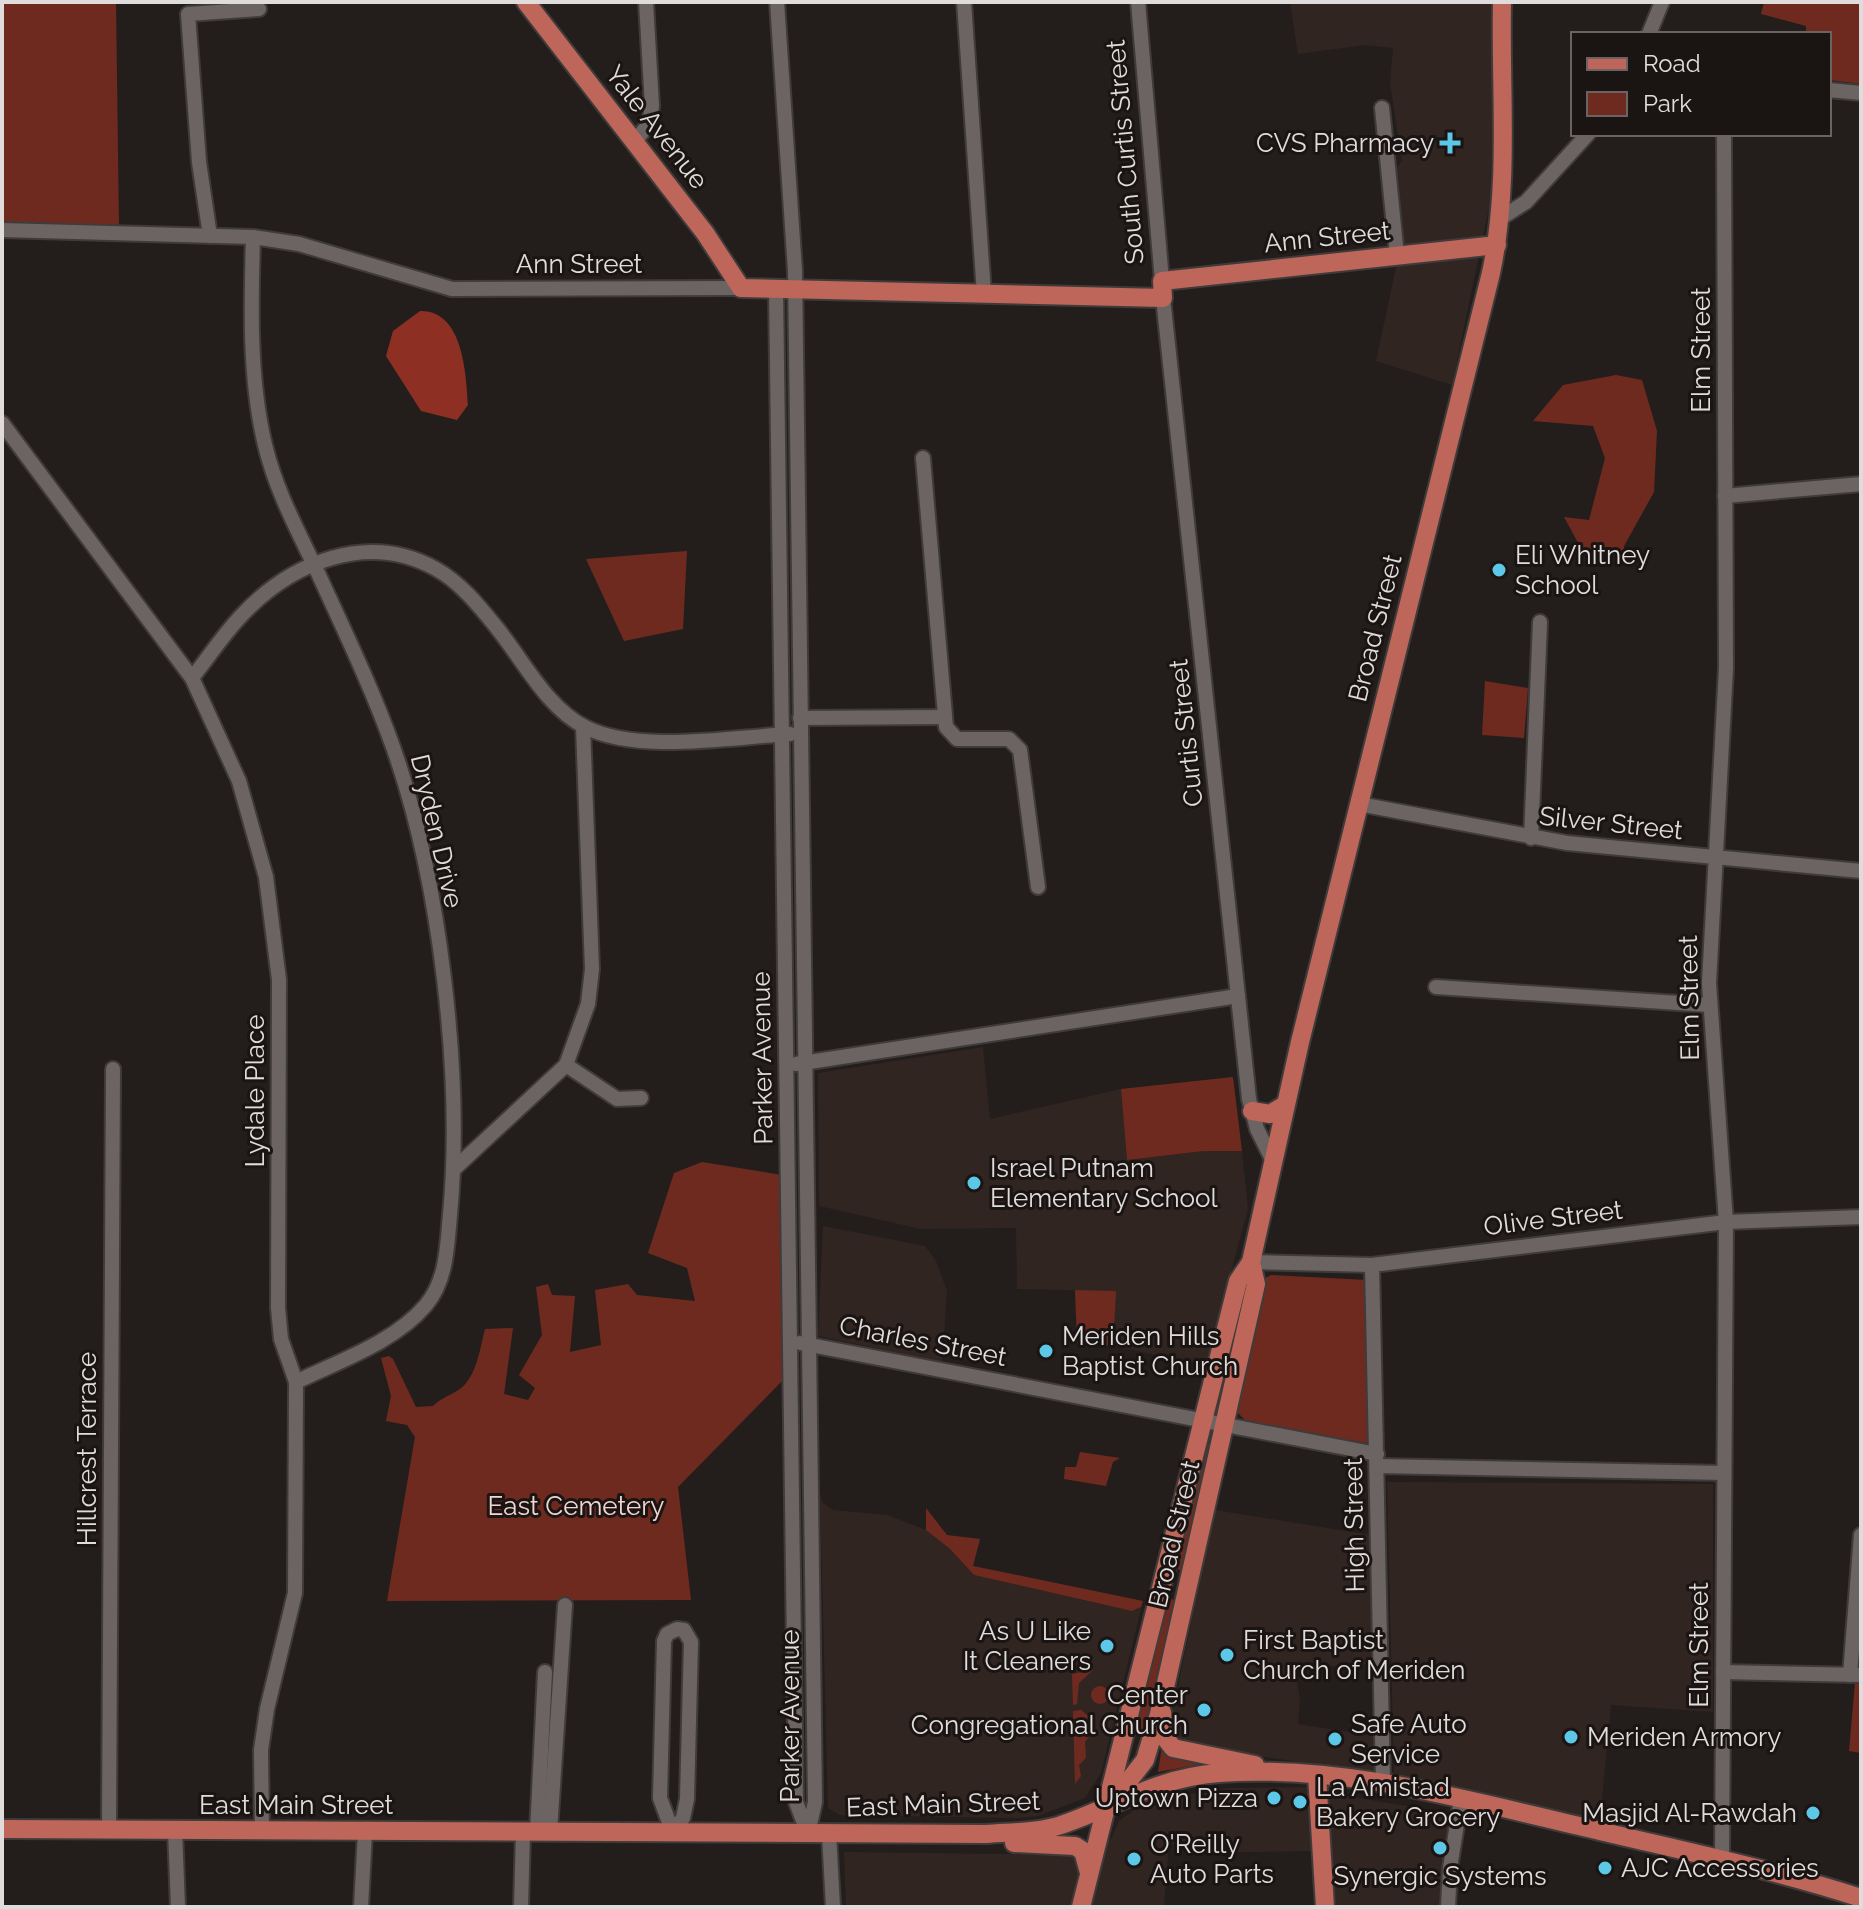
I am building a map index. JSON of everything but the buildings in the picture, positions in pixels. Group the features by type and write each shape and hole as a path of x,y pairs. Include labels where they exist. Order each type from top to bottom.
{"main road":[{"name":"Yale Avenue","path":"526,2 705,233 741,288"},
{"name":"Broad Street","path":"1081,1907 1238,1281 1251,1262 1285,1105 1497,245 1504,166 1502,2"},
{"name":"Ann Street","path":"741,288 984,294 1163,290 1397,256 1497,245"},
{"path":"1252,1111 1270,1114 1285,1105"},
{"name":"Broad Street","path":"1108,1804 1139,1771 1161,1706 1256,1284 1251,1262"},
{"path":"1162,1582 1188,1588"},
{"path":"1161,1706 1166,1739 1173,1748 1289,1772"},
{"name":"East Main Street","path":"2,1829 986,1834 1048,1829 1158,1784 1186,1778 1227,1773 1289,1772 1383,1783 1461,1799 1722,1861 1839,1899 1861,1898"},
{"path":"1317,1775 1325,1907"},
{"path":"986,1834 997,1843 1075,1846 1083,1851 1089,1876"}],"street":[{"path":"635,141 649,124 652,106 646,2"},
{"path":"777,2 785,289"},
{"path":"964,2 984,294"},
{"name":"South Curtis Street","path":"1138,2 1163,290"},
{"path":"1650,32 1662,2"},
{"path":"210,236 199,162 188,14 259,9"},
{"path":"1831,90 1861,93"},
{"path":"1382,108 1397,256"},
{"path":"1501,218 1526,202 1586,136"},
{"name":"Elm Street","path":"1722,1861 1726,1222 1709,1005 1726,668 1724,136"},
{"name":"Ann Street","path":"2,230 253,237 299,244 452,289 741,288"},
{"name":"Dryden Drive","path":"253,237 259,416 280,492 394,749 428,881 446,999 454,1169 442,1278 426,1305 364,1349 296,1382"},
{"name":"Parker Avenue","path":"785,289 777,446 796,1802 808,1834"},
{"name":"Parker Avenue","path":"785,289 796,446 815,1802 808,1834"},
{"name":"Curtis Street","path":"1163,290 1252,1111 1272,1159"},
{"name":"Lydale Place","path":"2,423 192,678 239,781 266,877 274,924 280,1041 278,1308 281,1339 296,1382 295,1593 263,1736 262,1831"},
{"path":"777,446 796,446"},
{"path":"923,458 946,727 957,739 1009,739 1020,750 1038,887"},
{"path":"1725,496 1861,484"},
{"path":"192,678 241,616 277,583 313,563 374,549 407,555 439,570 487,616 557,705 583,726 609,736 639,740 781,735 800,726 944,717"},
{"path":"779,589 798,588"},
{"path":"1531,838 1540,622"},
{"path":"454,1169 566,1065 588,1004 592,969 583,726"},
{"name":"Silver Street","path":"1359,804 1531,838 1861,871"},
{"path":"783,900 802,900"},
{"path":"1436,987 1709,1005"},
{"path":"786,1065 1238,996"},
{"path":"566,1065 617,1099 641,1098"},
{"name":"Hillcrest Terrace","path":"109,1830 113,1069"},
{"path":"788,1216 807,1216"},
{"name":"Olive Street","path":"1251,1262 1372,1265 1726,1222 1861,1217"},
{"name":"High Street","path":"1372,1265 1383,1783"},
{"name":"Charles Street","path":"790,1343 808,1343 1225,1424 1377,1460 1724,1473"},
{"path":"793,1526 811,1525"},
{"path":"1723,1672 1855,1675 1861,1535"},
{"path":"521,1907 537,1832 550,1707 565,1605"},
{"path":"677,1629 684,1630 691,1642 687,1799 683,1818 673,1833 660,1798 664,1641 667,1634 677,1629"},
{"path":"545,1672 550,1707"},
{"path":"662,1714 689,1715"},
{"path":"1448,1907 1450,1868 1461,1799"},
{"path":"175,1830 178,1907"},
{"path":"361,1907 365,1832"},
{"path":"829,1834 833,1907"}],"shaded area":[{"path":"1290,2 1495,2 1490,203 1452,385 1376,361 1401,244 1395,170 1402,161 1390,83 1393,48 1365,45 1298,54"},
{"path":"420,311 434,313 445,321 454,332 459,346 468,405 457,420 421,411 386,356 393,331"},
{"name":"Israel Putnam Elementary School","path":"983,1047 990,1119 1121,1089 1127,1160 1204,1151 1242,1151 1248,1209 1206,1365 1113,1346 1115,1291 1017,1289 1016,1228 921,1229 819,1206 818,1073"},
{"path":"823,1226 925,1246 936,1261 947,1291 942,1362 818,1336"},
{"path":"1387,1482 1713,1484 1713,1712 1611,1705 1600,1820 1394,1774"},
{"path":"820,1495 823,1503 833,1510 887,1515 926,1530 950,1549 974,1575 1123,1609 1137,1610 1143,1601 1101,1773 1085,1798 1038,1816 1018,1818 840,1815 828,1808"},
{"path":"1215,1510 1371,1535 1371,1664 1295,1668 1300,1701 1298,1724 1373,1736 1376,1772 1191,1747 1176,1740 1169,1728"},
{"path":"1312,1787 1311,1851 1191,1853 1169,1842 1164,1907 846,1907 844,1852 1072,1855 1111,1839 1119,1821 1146,1801 1229,1788"},
{"path":"1329,1793 1454,1814 1445,1907 1336,1907 1325,1798"}],"green space":[{"path":"2,2 116,2 119,230 2,227"},
{"path":"1764,2 1861,2 1861,84 1831,80 1831,32 1806,32 1806,26 1761,14"},
{"path":"1616,375 1642,380 1657,431 1654,492 1624,546 1624,554 1582,550 1564,517 1589,520 1605,458 1593,426 1533,421 1563,385"},
{"path":"687,551 683,629 624,641 586,559"},
{"path":"1485,681 1528,688 1524,738 1482,735"},
{"path":"1233,1077 1242,1151 1204,1151 1127,1160 1121,1089"},
{"name":"East Cemetery","path":"702,1162 782,1175 784,1379 678,1487 691,1600 387,1601 415,1437 407,1425 386,1421 391,1396 381,1358 389,1356 393,1359 416,1407 433,1406 466,1383 477,1361 485,1329 513,1328 504,1394 528,1400 535,1388 519,1375 542,1335 536,1287 548,1284 552,1295 575,1296 570,1352 601,1345 595,1290 628,1284 637,1295 695,1301 687,1268 648,1253 674,1173"},
{"path":"1271,1275 1367,1280 1370,1439 1366,1443 1246,1421 1235,1410 1264,1279"},
{"path":"1075,1290 1116,1291 1113,1346 1077,1343"},
{"path":"1205,1445 1212,1447 1184,1569 1181,1571 1175,1567"},
{"path":"1080,1452 1120,1458 1113,1462 1106,1486 1064,1479 1065,1467 1076,1467"},
{"path":"926,1508 947,1535 980,1539 973,1566 1143,1601 1141,1607 1132,1611 974,1575 950,1549 926,1530"},
{"path":"1172,1599 1177,1603 1144,1738 1138,1735 1132,1738 1166,1602"},
{"path":"1093,1670 1079,1683 1077,1704 1073,1705 1072,1674"},
{"path":"1855,1683 1861,1684 1861,1753 1849,1751"},
{"path":"1100,1686 1109,1695 1100,1704 1091,1695"},
{"path":"1081,1710 1092,1719 1088,1725 1092,1732 1085,1742 1086,1758 1079,1765 1081,1776 1075,1784 1073,1711"},
{"path":"1162,1746 1207,1763 1158,1772"}],"place":[{"name":"CVS Pharmacy","path":"1450,143"},
{"name":"Eli Whitney School","path":"1499,570"},
{"name":"Israel Putnam Elementary School","path":"974,1183"},
{"name":"Meriden Hills Baptist Church","path":"1046,1351"},
{"name":"As U Like It Cleaners","path":"1107,1646"},
{"name":"First Baptist Church of Meriden","path":"1227,1655"},
{"name":"Center Congregational Church","path":"1204,1710"},
{"name":"Meriden Armory","path":"1571,1737"},
{"name":"Safe Auto Service","path":"1335,1739"},
{"name":"Uptown Pizza","path":"1274,1798"},
{"name":"La Amistad Bakery Grocery","path":"1300,1802"},
{"name":"Masjid Al-Rawdah","path":"1813,1813"},
{"name":"Synergic Systems","path":"1440,1848"},
{"name":"O'Reilly Auto Parts","path":"1134,1859"},
{"name":"AJC Accessories","path":"1605,1868"}]}
